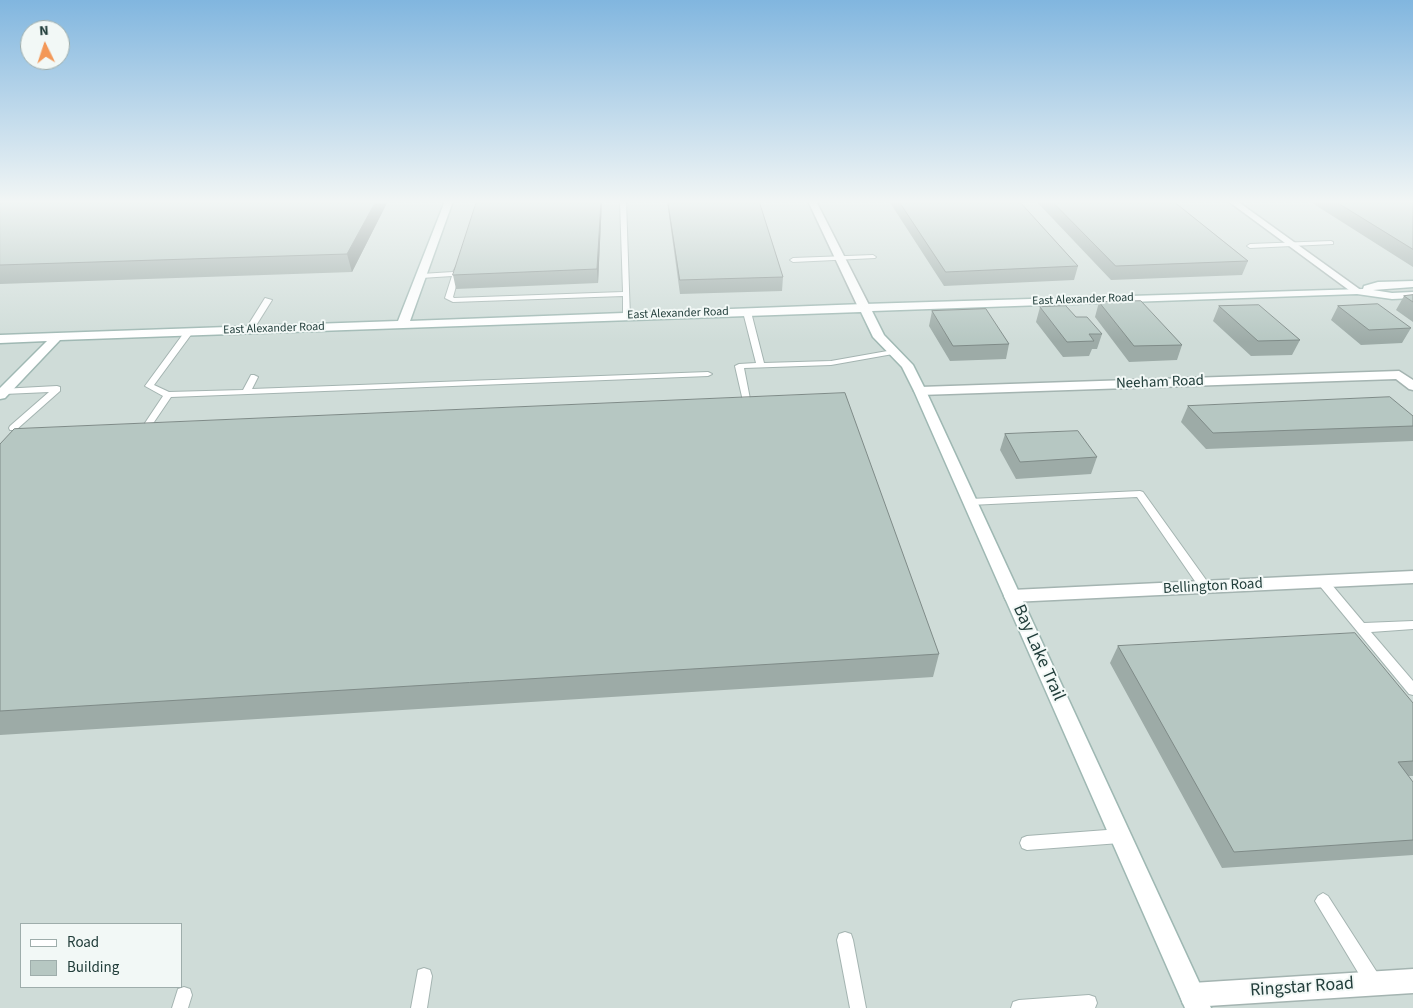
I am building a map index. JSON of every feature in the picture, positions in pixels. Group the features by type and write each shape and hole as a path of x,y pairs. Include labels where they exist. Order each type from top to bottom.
{"street":[{"path":"403,324 431,248"},
{"name":"Bay Lake Trail","path":"836,248 879,337 907,365 920,391 1195,1002"},
{"path":"1299,248 1357,291"},
{"name":"East Alexander Road","path":"1357,291 1378,285 1413,284"},
{"name":"East Alexander Road","path":"0,340 864,307 1357,291 1392,296 1413,295"},
{"path":"2,393 57,337"},
{"name":"Neeham Road","path":"920,391 1399,374 1413,386"},
{"name":"Bellington Road","path":"1012,596 1413,578"},
{"name":"Ringstar Road","path":"1195,1002 1413,980"}],"lane":[{"path":"625,248 627,316"},
{"path":"793,260 873,257"},
{"path":"460,263 450,298 453,300 626,294"},
{"path":"421,276 456,274"},
{"path":"249,330 268,300"},
{"path":"747,312 761,366"},
{"path":"189,332 149,386 168,395 708,374"},
{"path":"746,399 739,366 832,363 893,352"},
{"path":"246,392 254,377"},
{"path":"2,393 57,389 14,428"},
{"path":"149,423 168,395"},
{"path":"970,502 1140,494 1205,587"},
{"path":"1323,582 1413,690"},
{"path":"1362,628 1413,625"},
{"path":"1027,842 1120,836"},
{"path":"1322,901 1374,983"},
{"path":"845,940 858,1008"},
{"path":"419,1008 424,976"},
{"path":"1019,1008 1089,1003"}],"shaded area":[{"path":"0,248 1413,248 1413,1008 0,1008"}],"building":[{"path":"0,248 350,248 347,254 0,265"},
{"path":"462,248 598,248 597,269 453,275"},
{"path":"675,248 774,248 783,277 680,280"},
{"path":"930,248 1062,248 1078,266 946,272"},
{"path":"1098,248 1232,248 1248,261 1116,266"},
{"path":"1413,295 1413,302 1404,296"},
{"path":"1141,301 1182,345 1134,346 1099,302"},
{"path":"1378,304 1411,328 1369,330 1338,306"},
{"path":"1259,305 1300,340 1258,341 1219,306"},
{"path":"1066,306 1076,317 1087,317 1102,334 1089,334 1094,341 1067,342 1040,307"},
{"path":"986,309 1009,344 953,346 932,311"},
{"path":"845,393 939,654 0,711 0,444 14,429"},
{"path":"1390,397 1413,416 1413,426 1213,433 1188,406"},
{"path":"1078,431 1097,457 1020,462 1005,434"},
{"path":"1355,633 1413,703 1413,761 1398,762 1413,782 1413,840 1234,852 1118,646"}]}
